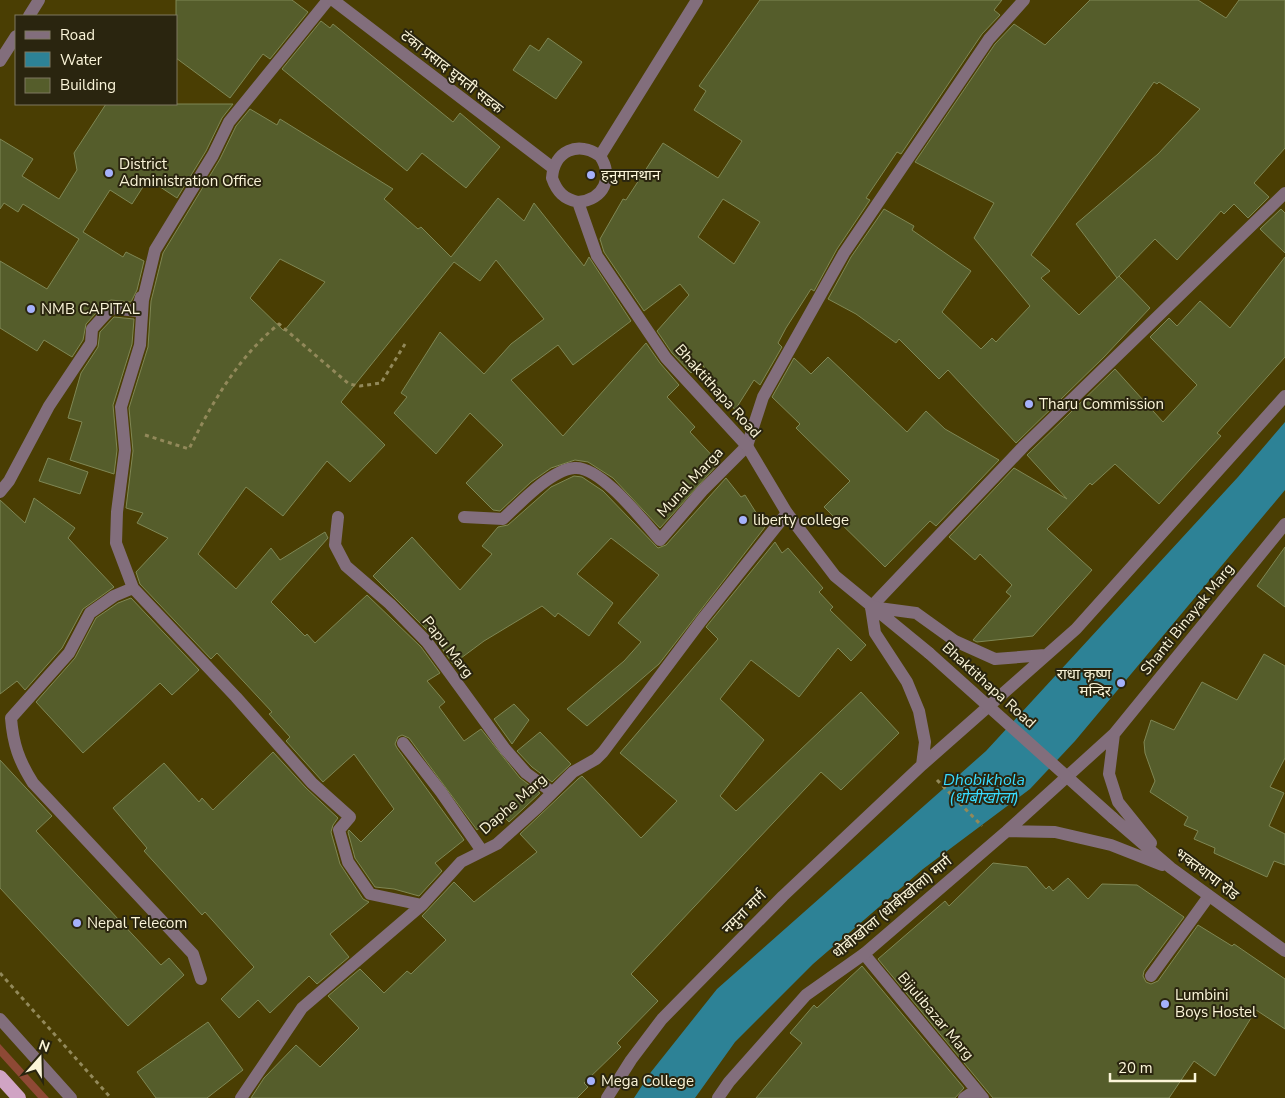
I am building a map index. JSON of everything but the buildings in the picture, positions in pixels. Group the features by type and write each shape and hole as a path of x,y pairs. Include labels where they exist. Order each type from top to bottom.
{"highway":[{"path":"0,1077 19,1098"}],"street":[{"path":"30,15 39,0"},
{"path":"328,0 229,122 213,155 155,250 143,300 140,344 122,407 125,450 117,512 116,543 133,588 236,697 312,783 350,817 339,830 348,862 370,894 422,905"},
{"name":"टंका प्रसाद घुमती सडक","path":"333,0 553,168"},
{"path":"600,156 697,0"},
{"path":"747,446 763,397 844,253 984,47 1024,0"},
{"path":"0,61 15,38"},
{"path":"573,148 592,150 600,156 605,164 607,182 596,197 578,202 569,200 561,195 552,178 553,168 564,153 573,148"},
{"path":"871,607 1024,446 1285,193"},
{"name":"Bhaktithapa Road","path":"578,202 597,256 666,358 747,446 787,513 835,576 929,653 1113,818"},
{"path":"0,492 9,481 49,406 91,343 92,329 111,308 137,311 150,272"},
{"name":"नमुना मार्ग","path":"607,1098 631,1060 662,1019 783,896 922,765 1076,629 1285,396"},
{"name":"Munal Marga","path":"464,517 503,519 550,478 574,468 590,470 618,494 660,540 702,491 747,446"},
{"name":"Daphe Marg","path":"241,1098 302,1008 422,905 461,862 497,844 572,772 596,759 603,752 701,621 787,513"},
{"name":"Papu Marg","path":"338,517 335,545 346,566 390,604 427,642 505,749 526,773 552,792"},
{"name":"Shanti Binayak Marg","path":"1008,831 1114,734 1285,524"},
{"path":"133,588 114,596 90,613 69,653 11,718 12,739 20,762 33,783 193,954 201,979"},
{"path":"871,607 916,613 955,641 995,659 1045,655"},
{"path":"871,607 875,633 907,682 919,711 925,742 922,765"},
{"path":"1114,734 1109,774 1118,802 1171,868"},
{"path":"402,743 441,792 482,851"},
{"name":"भक्तथापा रोड","path":"1113,818 1171,868 1285,951"},
{"path":"1008,831 1055,832 1111,845 1171,868"},
{"name":"धोबीखोला (धोबीखोला) मार्ग","path":"718,1098 729,1082 806,995 864,954 1008,831"},
{"path":"1151,976 1209,896"},
{"name":"Bijulibazar Marg","path":"864,954 980,1094"},
{"path":"0,1018 71,1098"},
{"path":"964,1098 980,1094"}],"path":[{"path":"123,426 189,449 206,416 241,362 263,337 279,324 349,384 360,386 381,383 405,344"},
{"path":"922,765 996,840"},
{"path":"0,973 111,1098"}],"shaded area":[{"path":"0,1044 49,1098 38,1098 0,1056"}],"water":[{"name":"Dhobikhola (धोबीखोला)","path":"1285,422 1285,490 1075,741 1030,789 923,869 813,964 735,1042 695,1098 634,1098 651,1072 717,989 986,751 1238,477"}],"place":[{"name":"District Administration Office","path":"109,173"},
{"name":"हनुमानथान","path":"591,175"},
{"name":"NMB CAPITAL","path":"31,309"},
{"name":"Tharu Commission","path":"1029,404"},
{"name":"liberty college","path":"743,520"},
{"name":"राधा कृष्ण मन्दिर","path":"1121,683"},
{"name":"Nepal Telecom","path":"77,923"},
{"name":"Lumbini Boys Hostel","path":"1165,1004"},
{"name":"Mega College","path":"591,1081"}]}
